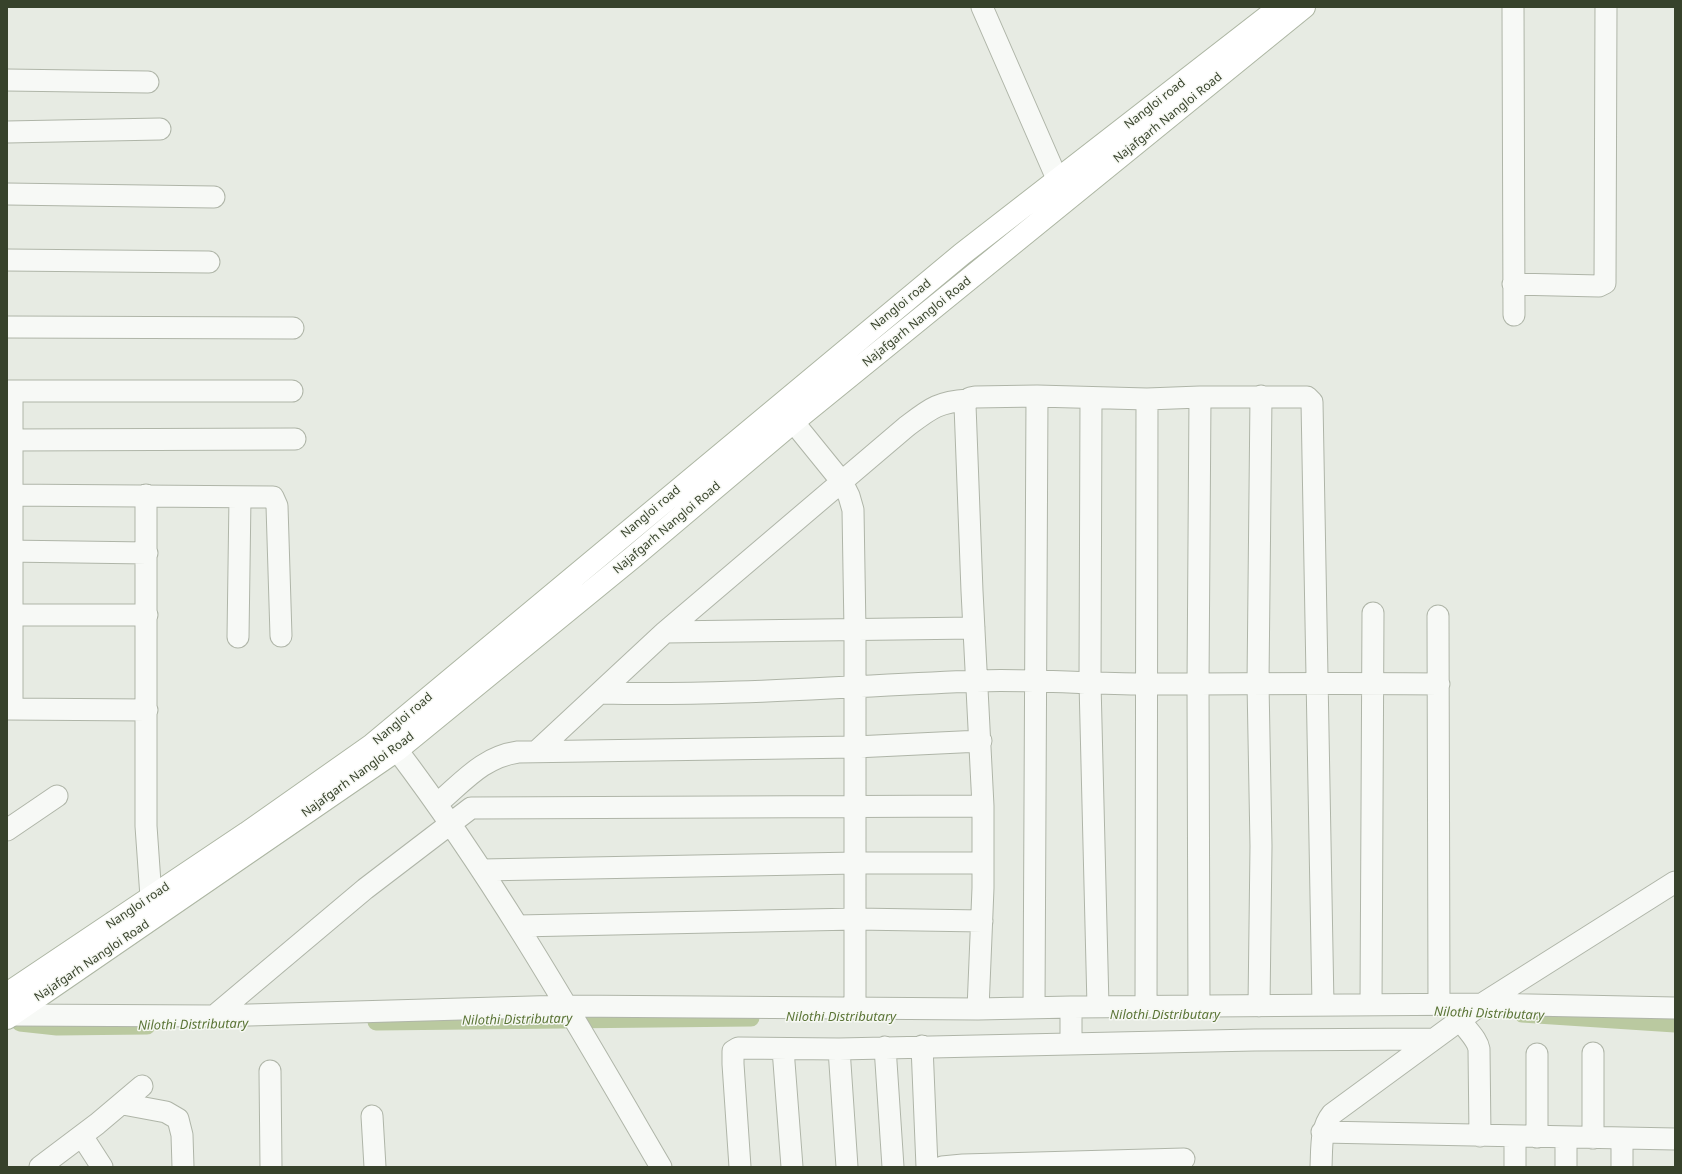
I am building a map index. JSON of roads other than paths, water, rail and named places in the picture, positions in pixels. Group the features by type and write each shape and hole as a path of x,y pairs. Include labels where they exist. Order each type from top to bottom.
{"main road":[{"name":"Nangloi road","path":"7,994 247,833 357,767 378,740 962,254 1058,181 1280,7"},
{"name":"Najafgarh Nangloi Road","path":"9,1017 357,767 397,750 632,558 1263,21 1304,7"}],"street":[{"path":"982,7 1058,181"},
{"path":"1513,7 1514,315"},
{"path":"1513,284 1599,286 1605,282 1606,7"},
{"path":"7,80 148,82"},
{"path":"7,132 160,129"},
{"path":"7,194 214,197"},
{"path":"7,260 209,262"},
{"path":"7,327 293,328"},
{"path":"147,710 10,709 9,495 12,440 9,391 292,391"},
{"path":"1034,1008 1037,396"},
{"path":"537,752 602,693 665,632 932,408 949,401 968,400 975,397 1037,396 1147,399 1200,396 1307,397 1312,402 1323,1005"},
{"path":"1199,1007 1198,684 1200,396"},
{"path":"1259,1006 1261,846 1258,683 1261,396"},
{"path":"1091,398 1090,683 1098,1006"},
{"path":"1146,1008 1145,684 1147,399"},
{"path":"968,400 964,411 983,806 982,921 978,1009"},
{"path":"779,405 842,482 849,496 853,510 856,863 855,1008"},
{"path":"12,440 295,439"},
{"path":"9,495 270,497 276,502 282,636"},
{"path":"146,495 148,615 146,826 152,897"},
{"path":"238,637 240,497"},
{"path":"9,551 147,552"},
{"path":"1371,1005 1373,613"},
{"path":"10,615 148,615"},
{"path":"1438,616 1439,1004"},
{"path":"665,632 855,631 974,628"},
{"path":"602,693 662,694 855,688 978,681 1145,684 1317,682 1439,684"},
{"path":"438,803 496,756 518,752 855,747 981,741"},
{"path":"397,750 438,803 518,926 568,1007 661,1167"},
{"path":"7,830 57,796"},
{"path":"214,1016 365,889 451,824 468,809 983,806"},
{"path":"482,870 856,863 983,863"},
{"path":"1321,1167 1322,1132 1332,1114 1482,1004 1675,882"},
{"path":"518,926 856,919 982,921"},
{"path":"9,1017 214,1016 568,1007 1034,1008 1071,1010 1098,1006 1146,1008 1482,1004 1675,1008"},
{"path":"1071,1010 1071,1039"},
{"path":"1461,1019 1467,1030 1477,1042 1479,1049 1480,1136"},
{"path":"740,1167 733,1064 733,1051 738,1048 839,1049 1071,1039 1433,1039"},
{"path":"922,1046 927,1167"},
{"path":"885,1047 893,1167"},
{"path":"784,1049 792,1167"},
{"path":"839,1049 847,1167"},
{"path":"1593,1053 1593,1138"},
{"path":"1537,1054 1537,1137"},
{"path":"270,1071 271,1167"},
{"path":"40,1167 123,1104 142,1086"},
{"path":"123,1104 166,1112 178,1119 182,1135 184,1167"},
{"path":"372,1116 375,1167"},
{"path":"1322,1132 1515,1138 1675,1139"},
{"path":"82,1136 102,1167"},
{"path":"1514,1167 1515,1138"},
{"path":"1566,1138 1566,1167"},
{"path":"1622,1139 1622,1167"},
{"path":"942,1167 963,1165 1184,1159"}],"waterway":[{"name":"Nilothi Distributary","path":"1522,1014 1675,1024"},
{"name":"Nilothi Distributary","path":"376,1022 751,1018"},
{"name":"Nilothi Distributary","path":"20,1023 57,1027 147,1026"}]}
